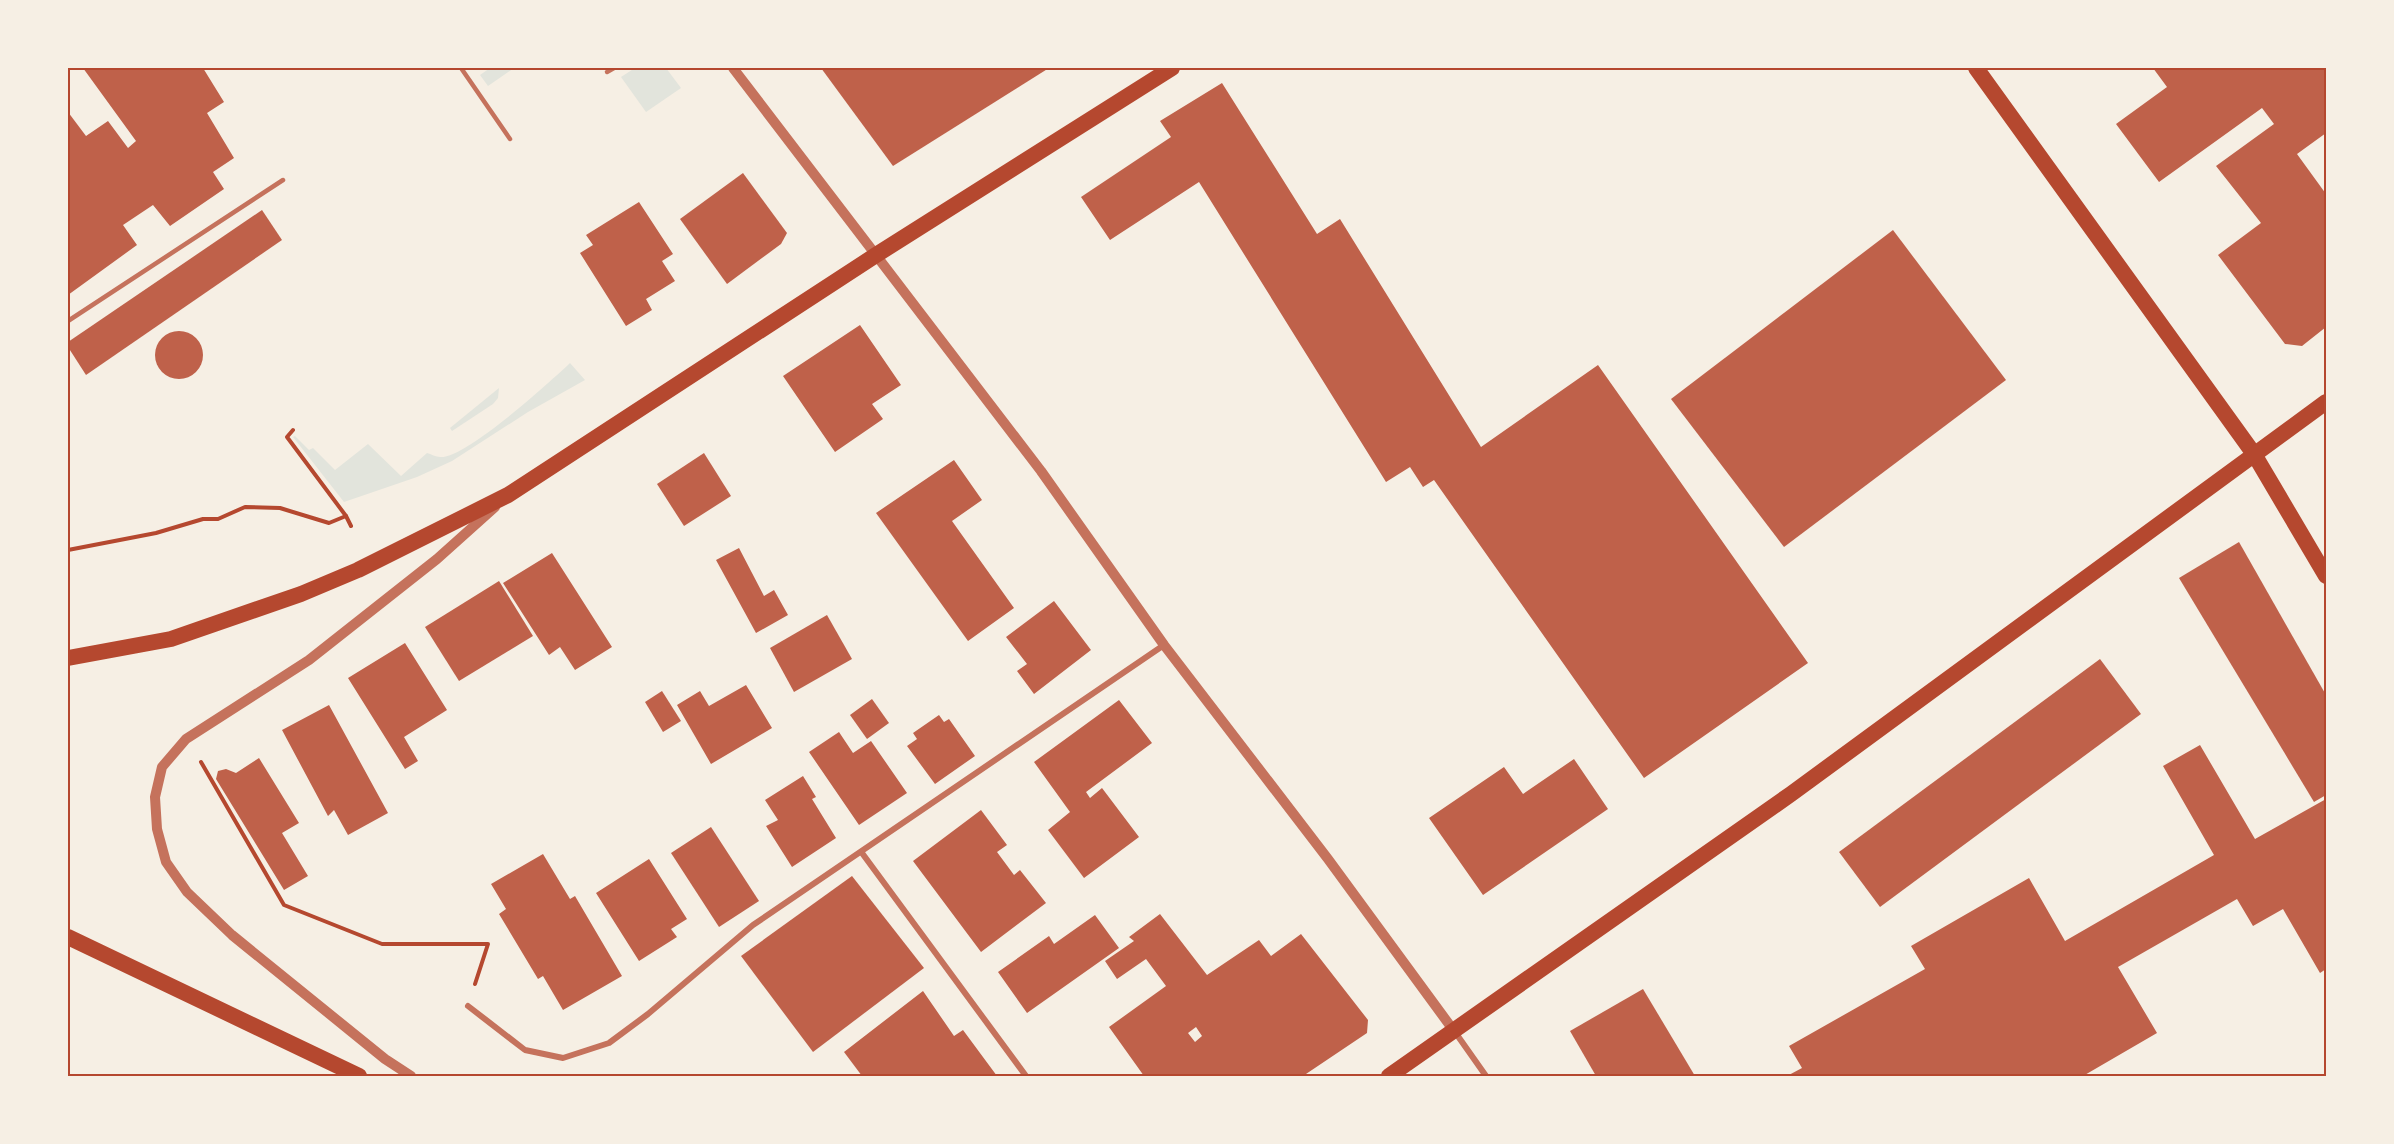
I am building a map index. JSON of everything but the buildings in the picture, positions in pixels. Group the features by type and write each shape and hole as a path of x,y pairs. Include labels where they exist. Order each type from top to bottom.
{"highway":[{"path":"68,658 171,639 300,594 370,565 508,495 876,255 1172,68"},
{"path":"1976,68 2254,454 2326,576"},
{"path":"1389,1077 1791,794 2326,402"},
{"path":"68,937 359,1077"}],"street":[{"path":"733,68 1041,471 1164,645 1328,859 1486,1077"},
{"path":"411,1077 385,1059 232,935 187,892 166,862 157,829 155,797 162,766 186,739 309,660 437,559 508,495"},
{"path":"468,1006 525,1050 563,1058 609,1043 648,1014 753,925 862,853 1164,645"},
{"path":"862,853 1026,1077"}],"lane":[{"path":"461,68 510,139"},
{"path":"608,72 614,68"},
{"path":"68,321 283,180"}],"path":[{"path":"293,430 287,437 351,526"},
{"path":"68,550 156,533 203,519 218,519 245,507 280,508 329,523 346,516"},
{"path":"186,739 284,905 382,944 488,944 468,1006"}],"shaded area":[{"path":"490,68 514,68 488,86 480,75"},
{"path":"635,68 666,68 681,88 646,112 621,77"},
{"path":"570,363 585,380 528,412 452,461 417,477 344,502 293,437 295,436 309,450 313,448 335,470 368,444 401,476 427,453 440,457 468,446 507,418"},
{"path":"499,388 498,398 493,404 452,431 450,428"}]}
